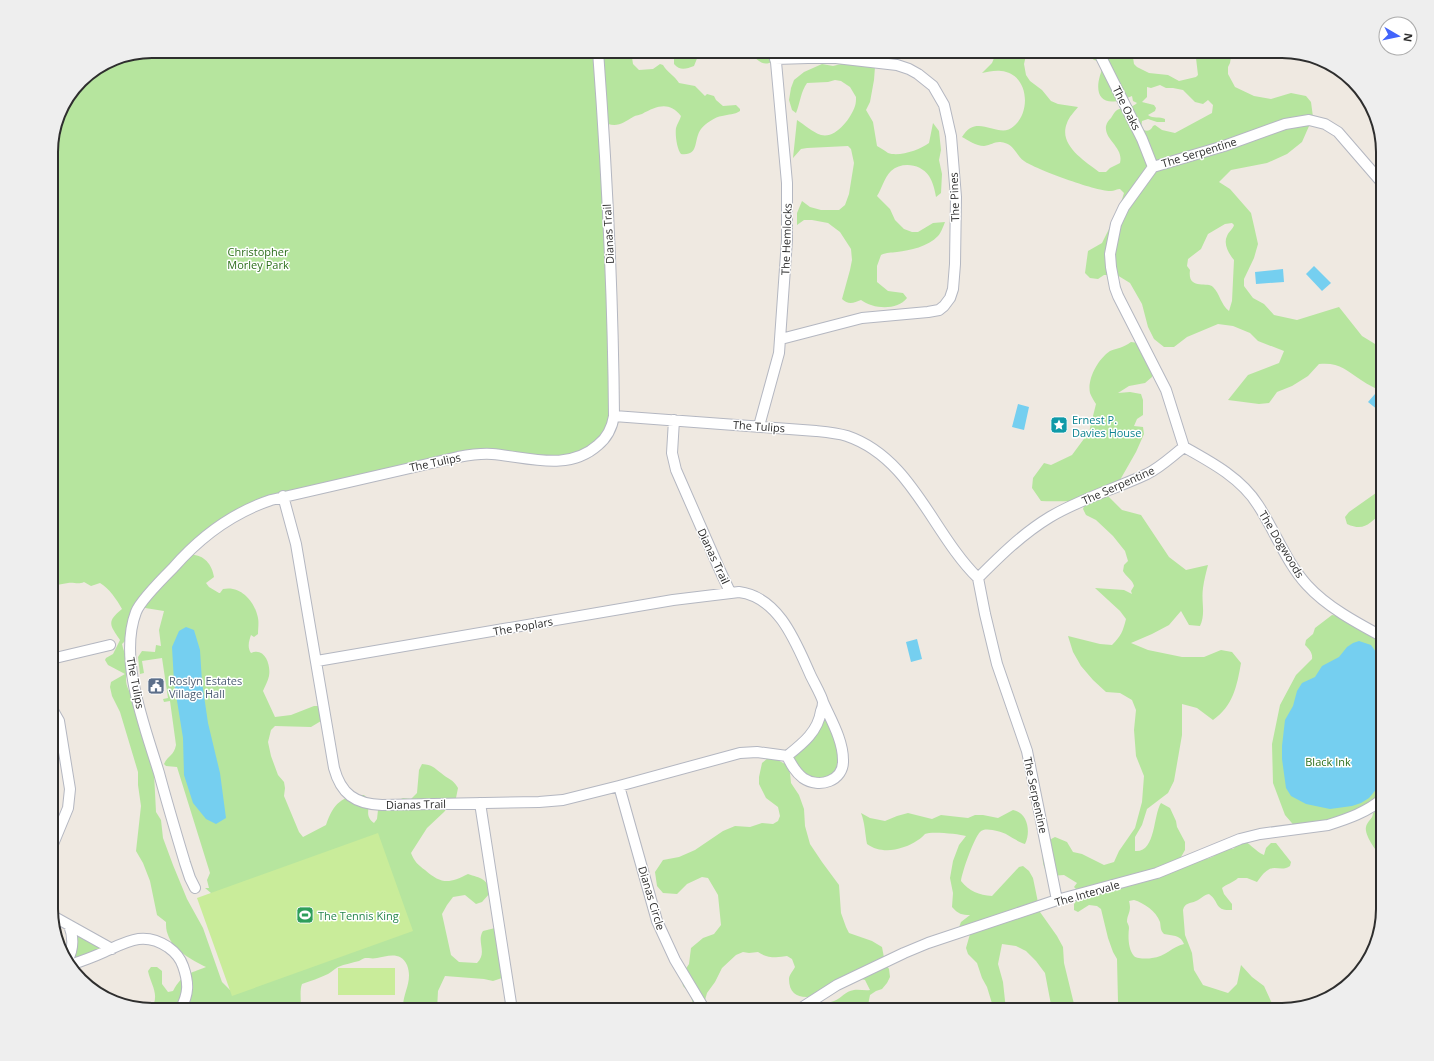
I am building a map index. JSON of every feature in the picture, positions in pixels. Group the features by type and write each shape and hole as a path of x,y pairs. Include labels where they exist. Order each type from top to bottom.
{"street":[{"name":"Dianas Trail","path":"599,58 603,118 612,316 614,416"},
{"name":"The Hemlocks","path":"760,426 779,353 786,270 787,195 775,58"},
{"name":"The Pines","path":"781,339 862,318 939,310 950,298 953,289 956,197 951,136 944,106 933,86 918,74 897,65 836,58 808,58"},
{"name":"The Oaks","path":"1102,58 1142,139 1153,167"},
{"name":"The Serpentine","path":"1058,900 1027,751 997,664 984,614 978,578 1019,539 1050,517 1077,503 1148,474 1162,465 1184,447 1166,390 1115,288 1110,254 1116,224 1124,207 1153,167 1224,146 1285,124 1309,120 1325,124 1338,132 1376,176"},
{"name":"The Tulips","path":"195,888 185,863 136,694 130,655 132,627 139,607 180,559 200,540 237,514 262,503 283,496 474,454 491,454 556,462 573,460 585,455 600,444 612,428 614,416 816,431 846,435 876,450 894,465 914,490 967,568 978,578"},
{"name":"Dianas Trail","path":"283,496 296,544 334,768 341,785 351,797 364,803 379,805 552,801 619,786 740,753 757,752 787,756 798,774 809,781 820,784 825,783 835,778 839,774 843,764 843,751 840,740 795,640 782,620 754,596 744,592 730,592 676,470 672,453 674,420"},
{"name":"The Dogwoods","path":"1184,447 1212,462 1234,478 1250,494 1258,504 1279,544 1308,586 1320,597 1350,618 1376,633"},
{"name":"The Poplars","path":"317,661 666,601 730,592"},
{"path":"58,658 110,645"},
{"path":"787,756 804,742 814,730 821,716 823,702"},
{"path":"58,719 70,789 68,808 58,832"},
{"name":"Dianas Circle","path":"619,786 657,921 675,960 701,1003"},
{"path":"480,803 511,1003"},
{"name":"The Intervale","path":"809,1003 837,985 904,953 928,944 1058,900 1157,873 1225,844 1251,836 1328,825 1339,822 1370,808 1376,803"},
{"path":"59,919 112,949"},
{"path":"69,925 73,943 70,954"},
{"path":"76,963 112,949 132,939 143,938 160,942 174,952 182,961 188,978 187,993 183,1003"}],"green space":[{"name":"Christopher Morley Park","path":"152,58 632,58 633,64 639,70 653,69 660,64 663,65 679,83 695,86 705,96 707,94 714,96 723,106 736,105 740,109 740,111 734,114 716,118 705,125 699,133 694,150 687,154 681,154 678,149 676,126 681,116 672,108 663,106 658,107 634,116 621,124 608,124 612,428 573,460 491,454 248,509 188,555 202,557 209,563 214,577 206,583 209,587 219,593 223,589 235,589 246,596 254,606 258,618 258,634 254,637 251,635 249,648 251,653 260,653 268,662 269,676 263,691 275,717 291,715 314,706 318,706 320,710 321,721 311,727 275,726 271,730 268,742 278,775 284,782 284,796 299,832 303,837 326,825 332,811 339,802 356,795 364,795 369,800 368,816 374,823 377,819 378,810 403,798 411,799 417,793 419,770 422,764 431,766 456,785 458,788 456,798 427,828 411,853 415,861 420,866 431,875 441,880 456,880 468,874 486,882 490,893 482,902 476,904 465,895 453,897 442,914 451,955 459,962 477,963 482,955 481,935 483,931 495,928 502,978 493,981 445,976 438,991 437,1003 403,1003 409,978 407,965 398,956 385,956 365,958 346,964 338,967 328,974 302,984 301,1003 154,1003 155,995 148,971 151,967 157,967 162,971 162,984 168,992 173,991 183,977 206,967 184,954 170,940 166,922 157,915 150,881 143,863 136,851 141,806 138,772 120,712 112,696 110,687 111,682 125,674 108,665 105,660 113,654 120,640 111,624 114,617 122,609 110,591 100,583 91,586 84,582 58,585 58,146 65,116 78,95 90,81 105,71 122,63","holes":["139,607 164,611 159,630 161,646 156,645 155,652 142,651 138,657 140,674 144,673 142,661 162,658 168,698 163,699 164,702 170,701 176,745 174,751 164,764 166,766 177,767 210,873 207,880 209,888 205,888 211,893 222,893 230,990 222,982 203,928 187,899 163,838 161,820 156,812 154,773 134,699 128,690 126,682 128,665 122,644 128,638"]},
{"path":"674,58 697,58 694,66 688,68 679,68 674,64"},
{"path":"756,58 774,58 773,61 765,64"},
{"path":"847,58 880,58 875,67 870,102 866,110 873,122 877,146 888,153 893,154 909,152 929,143 933,123 939,131 941,150 939,160 942,174 941,193 936,197 932,181 926,172 911,165 906,165 895,168 891,171 877,196 890,209 895,220 904,229 912,232 918,232 933,223 945,222 939,235 929,243 913,249 881,255 877,266 877,282 888,291 903,293 907,298 903,302 891,307 878,307 861,300 853,303 844,301 842,299 852,260 851,249 840,232 828,223 804,220 797,225 797,213 802,201 810,207 821,210 839,210 845,205 849,194 854,163 851,149 848,146 801,149 793,158 797,120 821,135 832,134 837,131 846,122 855,105 856,97 850,87 841,81 835,80 828,82 807,83 802,93 796,113 792,110 789,100 794,80 804,72 822,64 833,66 841,64"},
{"path":"994,58 1025,58 1024,64 1026,75 1030,81 1042,90 1051,101 1058,104 1078,107 1067,123 1065,131 1066,138 1074,151 1099,172 1106,172 1110,168 1120,163 1119,152 1106,131 1107,122 1117,110 1133,106 1137,103 1133,101 1132,96 1111,102 1100,96 1098,90 1099,82 1105,63 1092,58 1133,58 1134,64 1137,67 1149,73 1168,75 1179,81 1196,77 1198,75 1196,58 1231,58 1228,67 1228,74 1235,87 1254,96 1271,99 1291,93 1306,96 1311,102 1313,117 1302,142 1287,154 1267,163 1231,170 1219,182 1230,189 1251,213 1258,244 1254,258 1244,279 1244,286 1253,298 1264,304 1274,315 1297,320 1339,307 1362,336 1376,345 1376,389 1342,368 1332,364 1319,364 1308,376 1292,386 1277,392 1269,403 1259,404 1228,400 1248,375 1279,363 1284,351 1258,341 1250,333 1233,326 1218,324 1187,337 1174,347 1164,347 1154,339 1148,327 1142,304 1130,283 1117,275 1104,275 1098,279 1090,278 1085,273 1088,251 1102,243 1119,209 1124,193 1120,189 1111,191 1093,188 1030,165 1024,161 1008,144 999,142 981,146 962,137 974,126 1008,130 1020,119 1023,111 1025,103 1024,94 1022,85 1017,78 1010,73 1001,71 982,73 992,63","holes":["1160,85 1166,88 1183,90 1195,102 1203,104 1208,100 1213,105 1212,113 1175,133 1162,130 1155,125 1147,131 1144,130 1141,128 1142,121 1148,119 1157,122 1165,122 1165,119 1163,118 1148,115 1155,111 1156,108 1154,105 1142,102 1147,97 1147,87 1151,88","1232,223 1234,225 1226,239 1226,246 1234,260 1232,301 1229,311 1226,309 1213,287 1210,285 1198,284 1192,281 1190,277 1190,270 1187,266 1188,259 1201,249 1208,234 1225,224"]},
{"path":"1131,342 1138,343 1153,369 1152,377 1145,383 1129,386 1118,393 1130,392 1141,394 1143,400 1143,415 1137,419 1134,426 1143,427 1144,434 1136,452 1120,480 1108,487 1107,495 1122,510 1141,515 1169,557 1186,570 1208,565 1204,579 1203,617 1200,626 1189,625 1181,611 1169,625 1131,643 1148,650 1182,657 1204,657 1221,650 1232,652 1241,663 1238,680 1230,702 1213,720 1197,708 1182,704 1182,735 1174,781 1168,793 1147,809 1142,825 1135,837 1135,851 1142,850 1147,846 1153,832 1158,809 1161,803 1170,808 1177,827 1185,842 1185,850 1181,857 1204,859 1213,857 1217,854 1218,850 1225,847 1233,849 1239,843 1244,841 1264,855 1266,848 1271,843 1276,843 1291,862 1290,866 1287,868 1273,868 1265,872 1257,882 1247,878 1238,878 1222,888 1224,894 1232,904 1232,910 1222,909 1209,894 1196,901 1186,904 1183,910 1185,935 1192,953 1194,970 1203,985 1228,993 1237,984 1241,965 1252,977 1264,986 1272,1003 1116,1003 1118,1002 1117,959 1108,938 1101,909 1097,906 1089,905 1078,912 1074,910 1074,904 1078,899 1078,891 1074,887 1077,883 1064,875 1050,876 1044,867 1044,849 1046,844 1055,837 1067,842 1073,852 1082,854 1104,865 1114,862 1119,851 1135,828 1142,802 1144,776 1136,756 1134,730 1136,710 1132,700 1120,693 1106,692 1093,680 1081,666 1073,652 1068,636 1100,644 1112,645 1120,636 1126,619 1120,611 1095,588 1124,590 1132,594 1131,591 1134,586 1123,571 1124,565 1128,561 1125,551 1113,536 1096,520 1086,515 1083,509 1085,503 1069,501 1041,501 1032,488 1033,478 1044,463 1051,465 1072,455 1089,432 1096,404 1090,394 1090,382 1094,370 1101,359 1110,351 1123,347","holes":["1134,900 1146,905 1156,914 1160,922 1161,930 1164,934 1178,937 1184,944 1157,957 1138,958 1134,956 1130,946 1129,927 1127,922 1130,910 1129,901"]},
{"path":"1376,493 1376,518 1370,523 1363,527 1347,524 1345,517 1349,512"},
{"name":"Black Ink","path":"1332,615 1339,616 1376,634 1376,803 1370,808 1297,829 1285,815 1273,783 1272,744 1280,705 1296,675 1312,659 1311,653 1305,645 1306,640 1313,634 1315,628"},
{"path":"823,702 840,740 839,774 814,783 787,756 804,742"},
{"path":"768,758 776,759 785,764 790,773 791,783 799,795 804,809 805,826 810,844 839,885 841,913 849,933 872,941 882,947 885,963 889,969 890,977 882,989 870,995 868,1003 825,1003 837,1000 851,991 870,990 865,980 854,977 815,996 805,997 797,995 791,989 789,978 795,967 792,959 787,956 768,956 758,952 743,952 736,955 722,968 715,982 707,993 704,1003 693,1003 690,993 683,986 681,976 689,964 691,948 703,938 714,934 721,925 718,895 708,878 702,877 687,884 677,894 663,893 657,886 655,872 663,860 679,857 695,850 723,831 735,826 750,827 762,823 773,824 778,821 780,816 778,807 766,798 759,784 762,763"},
{"path":"1013,810 1022,815 1028,829 1025,844 1001,832 984,830 980,832 972,848 961,881 975,892 992,896 1019,867 1023,866 1029,871 1033,878 1040,912 1063,947 1064,963 1074,1003 1051,1003 1045,973 1036,961 1026,951 1016,946 1002,944 998,964 1003,982 1005,1003 992,1003 977,963 968,954 966,948 970,934 958,930 961,922 970,915 960,914 952,907 953,893 950,878 953,861 959,845 966,836 945,833 928,833 919,840 899,849 879,849 867,844 861,813 870,818 885,821 908,813 932,819 941,815 968,818 975,815 983,815 998,818"},
{"path":"1376,811 1376,849 1367,835 1366,830 1373,813"},
{"name":"The Tennis King","path":"378,833 413,931 232,996 197,898"},
{"path":"72,932 112,949 76,963 71,955"},
{"path":"338,968 395,968 395,995 338,995"}],"water":[{"path":"1314,266 1331,283 1322,291 1306,274"},
{"path":"1283,269 1284,282 1256,284 1255,272"},
{"path":"1375,394 1376,395 1376,408 1368,402"},
{"path":"1018,404 1029,407 1024,430 1012,427"},
{"path":"186,627 194,630 200,650 202,682 208,723 220,773 226,818 216,824 206,819 193,803 184,775 183,738 174,682 172,647 179,631"},
{"path":"917,639 922,659 911,662 906,642"},
{"name":"Black Ink","path":"1359,641 1371,645 1376,652 1376,790 1369,798 1352,806 1330,809 1306,804 1291,796 1286,788 1282,759 1285,720 1293,706 1297,691 1302,683 1315,677 1322,666 1339,657 1347,647"}],"place":[{"name":"Ernest P. Davies House","path":"1059,425"},
{"name":"Roslyn Estates Village Hall","path":"156,686"},
{"name":"The Tennis King","path":"305,915"}]}
